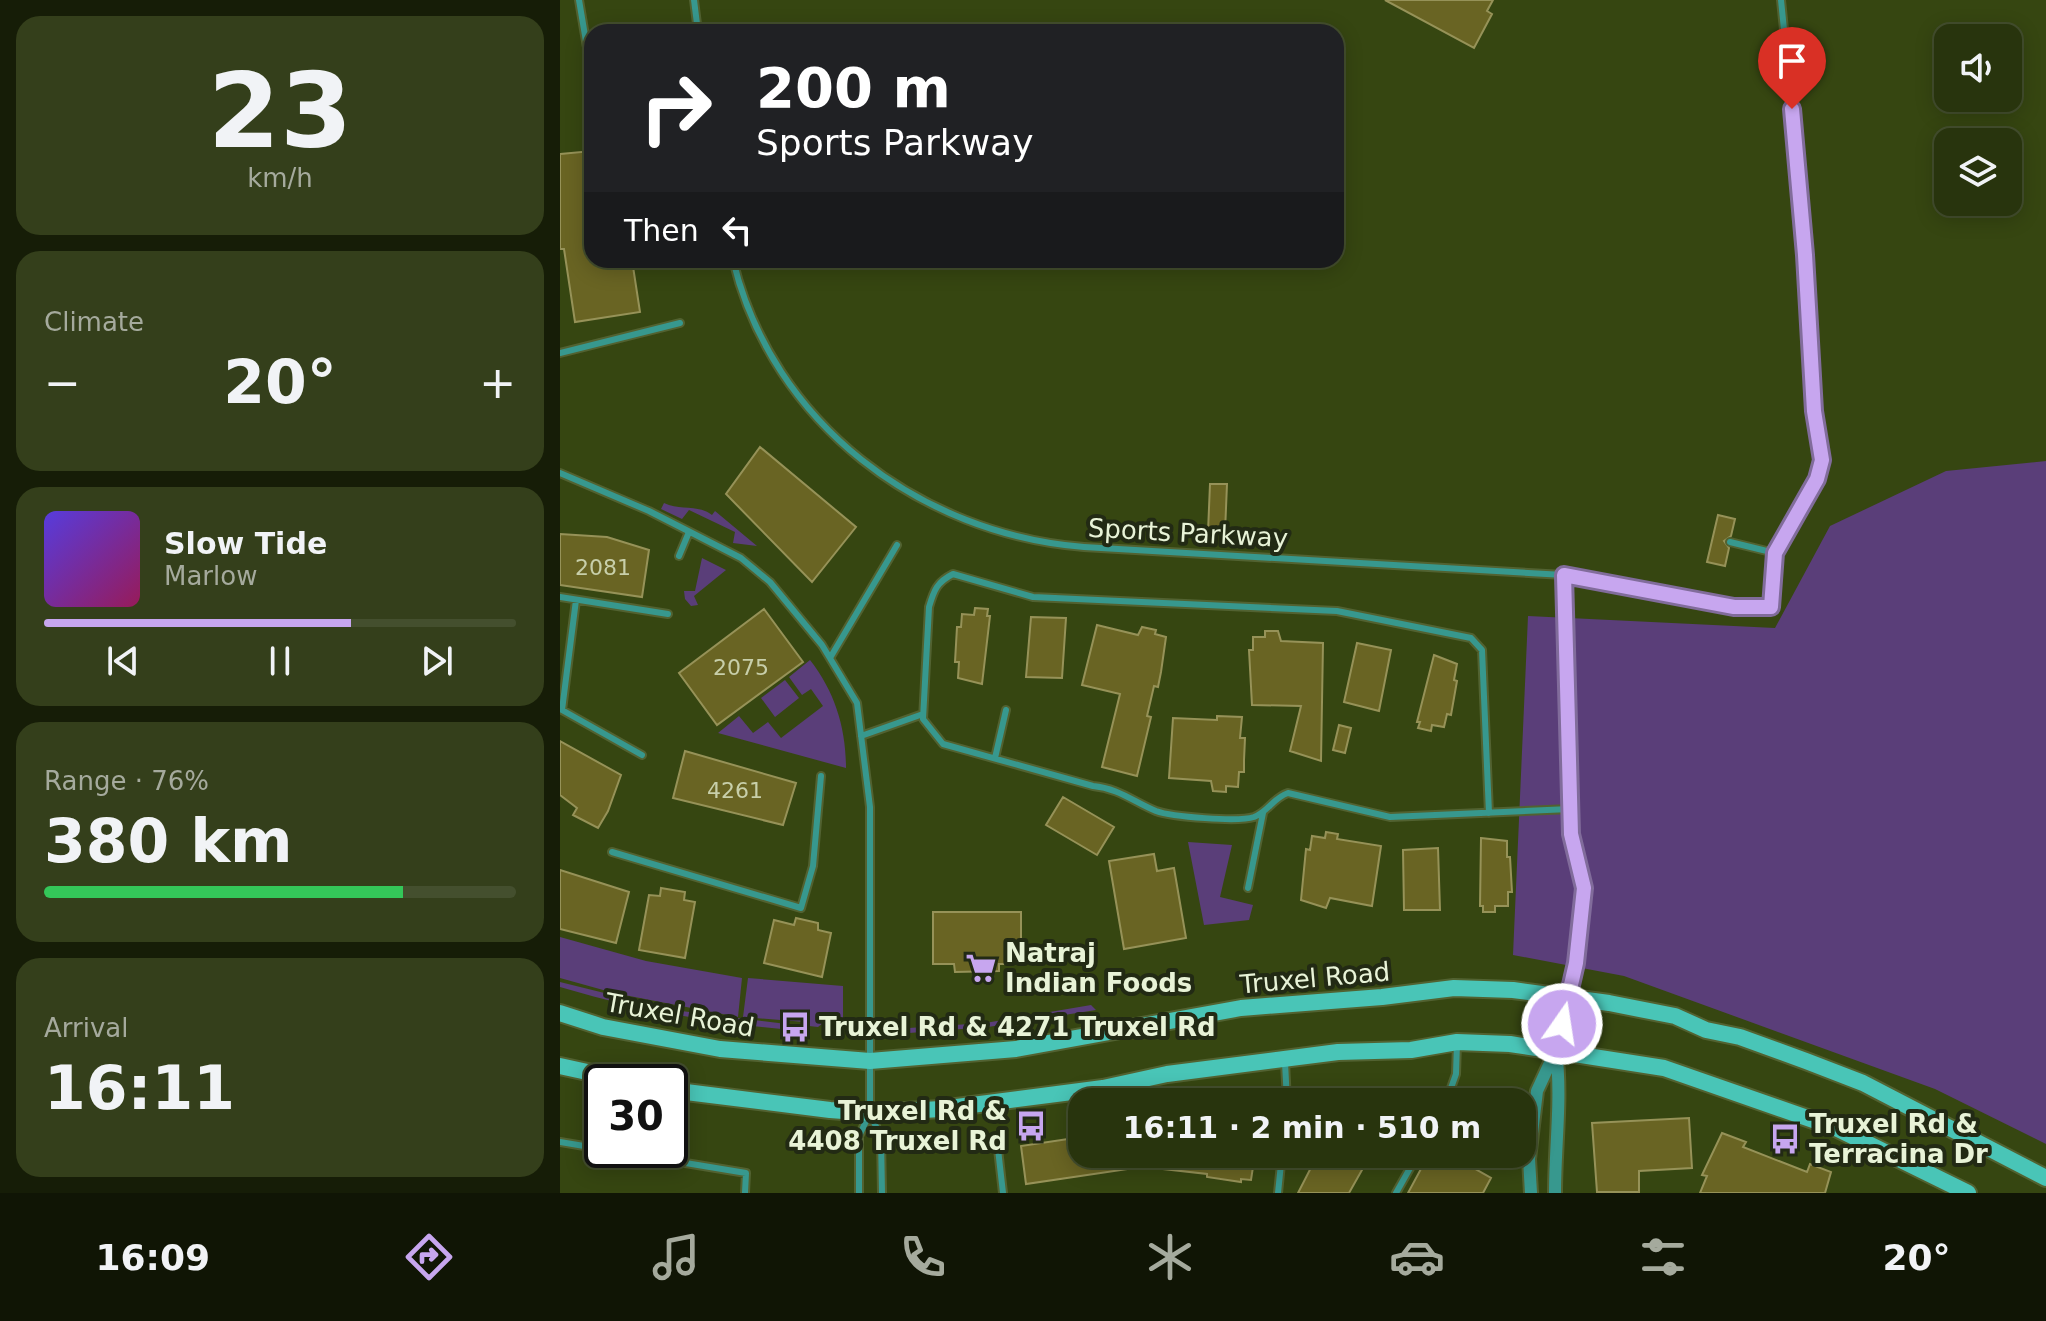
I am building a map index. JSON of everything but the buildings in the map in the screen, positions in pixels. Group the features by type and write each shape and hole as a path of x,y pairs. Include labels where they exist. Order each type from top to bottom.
{"main road":[{"name":"Truxel Road","path":"560,1013 603,1027 720,1049 870,1061 1016,1049 1241,1008 1454,988 1513,990 1675,1016 1706,1030 1740,1037 1890,1096 2046,1178"},
{"path":"688,1093 870,1113 972,1105 1103,1088 1167,1074 1338,1052 1411,1050 1457,1042 1556,1050 1664,1068 1836,1128 1968,1193"},
{"path":"560,1066 584,1071"}],"street":[{"path":"1531,1193 1529,1159 1537,1091 1556,1050 1568,997"},
{"path":"1555,1193 1555,1146 1561,1091 1556,1050"}],"lane":[{"path":"579,0 584,30"},
{"path":"694,0 697,24"},
{"path":"1730,542 1775,553 1817,479 1822,460 1814,411 1803,227 1781,0"},
{"name":"Sports Parkway","path":"736,268 757,329 781,371 822,425 851,453 894,485 979,527 1018,538 1070,546 1564,575 1734,607 1771,607 1775,553"},
{"path":"560,353 680,323"},
{"path":"560,473 741,558 770,582 830,658 857,703 870,807 870,1113 881,1137 882,1193"},
{"path":"679,556 689,532"},
{"path":"830,658 897,545"},
{"path":"1489,813 1482,650 1471,638 1337,611 1033,597 953,574 940,581 929,607 923,714 928,727 943,744 1111,788 1157,811 1177,816 1250,819 1263,813 1277,796 1288,793 1390,817 1489,813 1570,809"},
{"path":"1564,575 1571,834 1584,888 1576,963 1568,997"},
{"path":"560,597 668,614"},
{"path":"576,600 562,710 642,755"},
{"path":"995,758 1006,710"},
{"path":"861,736 923,714"},
{"path":"612,852 801,908 813,866 821,776"},
{"path":"1248,888 1263,813"},
{"path":"1451,1088 1456,1074 1457,1042"},
{"path":"1285,1059 1286,1088"},
{"path":"859,1193 859,1136 870,1113"},
{"path":"560,1142 584,1146"},
{"path":"998,1149 1003,1193"},
{"path":"688,1164 746,1173 745,1193"},
{"path":"1278,1193 1281,1168"},
{"path":"1396,1193 1410,1168"}],"shaded area":[{"path":"2046,461 2046,1144 1935,1089 1624,976 1513,955 1528,616 1775,628 1830,526 1946,471"},
{"path":"664,503 712,515 715,511 757,546 733,543 735,532 689,510 682,519 661,509"},
{"path":"702,558 726,570 694,596 698,605 691,606 685,599 684,591 695,591"},
{"path":"810,660 826,685 837,711 844,739 846,768 718,733 739,716 753,733 768,722 781,738 823,706 811,689 802,695 789,677"},
{"path":"785,680 799,698 775,717 761,698"},
{"path":"1188,842 1232,845 1220,897 1253,905 1249,920 1204,925"},
{"path":"560,937 646,961 742,978 738,1017 614,993 560,978"},
{"path":"748,978 843,986 843,1019 818,1027 805,1022 743,1017"},
{"path":"560,982 673,1010 803,1026 806,1031 713,1021 651,1010 560,987"},
{"path":"1091,1005 1096,1010 988,1027 909,1033 909,1028 985,1023"}],"place":[{"name":"Natraj Indian Foods","path":"981,968"},
{"name":"Truxel Rd & 4271 Truxel Rd","path":"795,1027"},
{"name":"Truxel Rd & 4408 Truxel Rd","path":"1031,1126"},
{"name":"Truxel Rd & Terracina Dr","path":"1785,1139"}],"route":[{"path":"1562,1024 1576,963 1584,888 1571,834 1564,575 1734,607 1771,607 1775,553 1817,479 1822,460 1814,411 1800,182 1792,109"}]}
